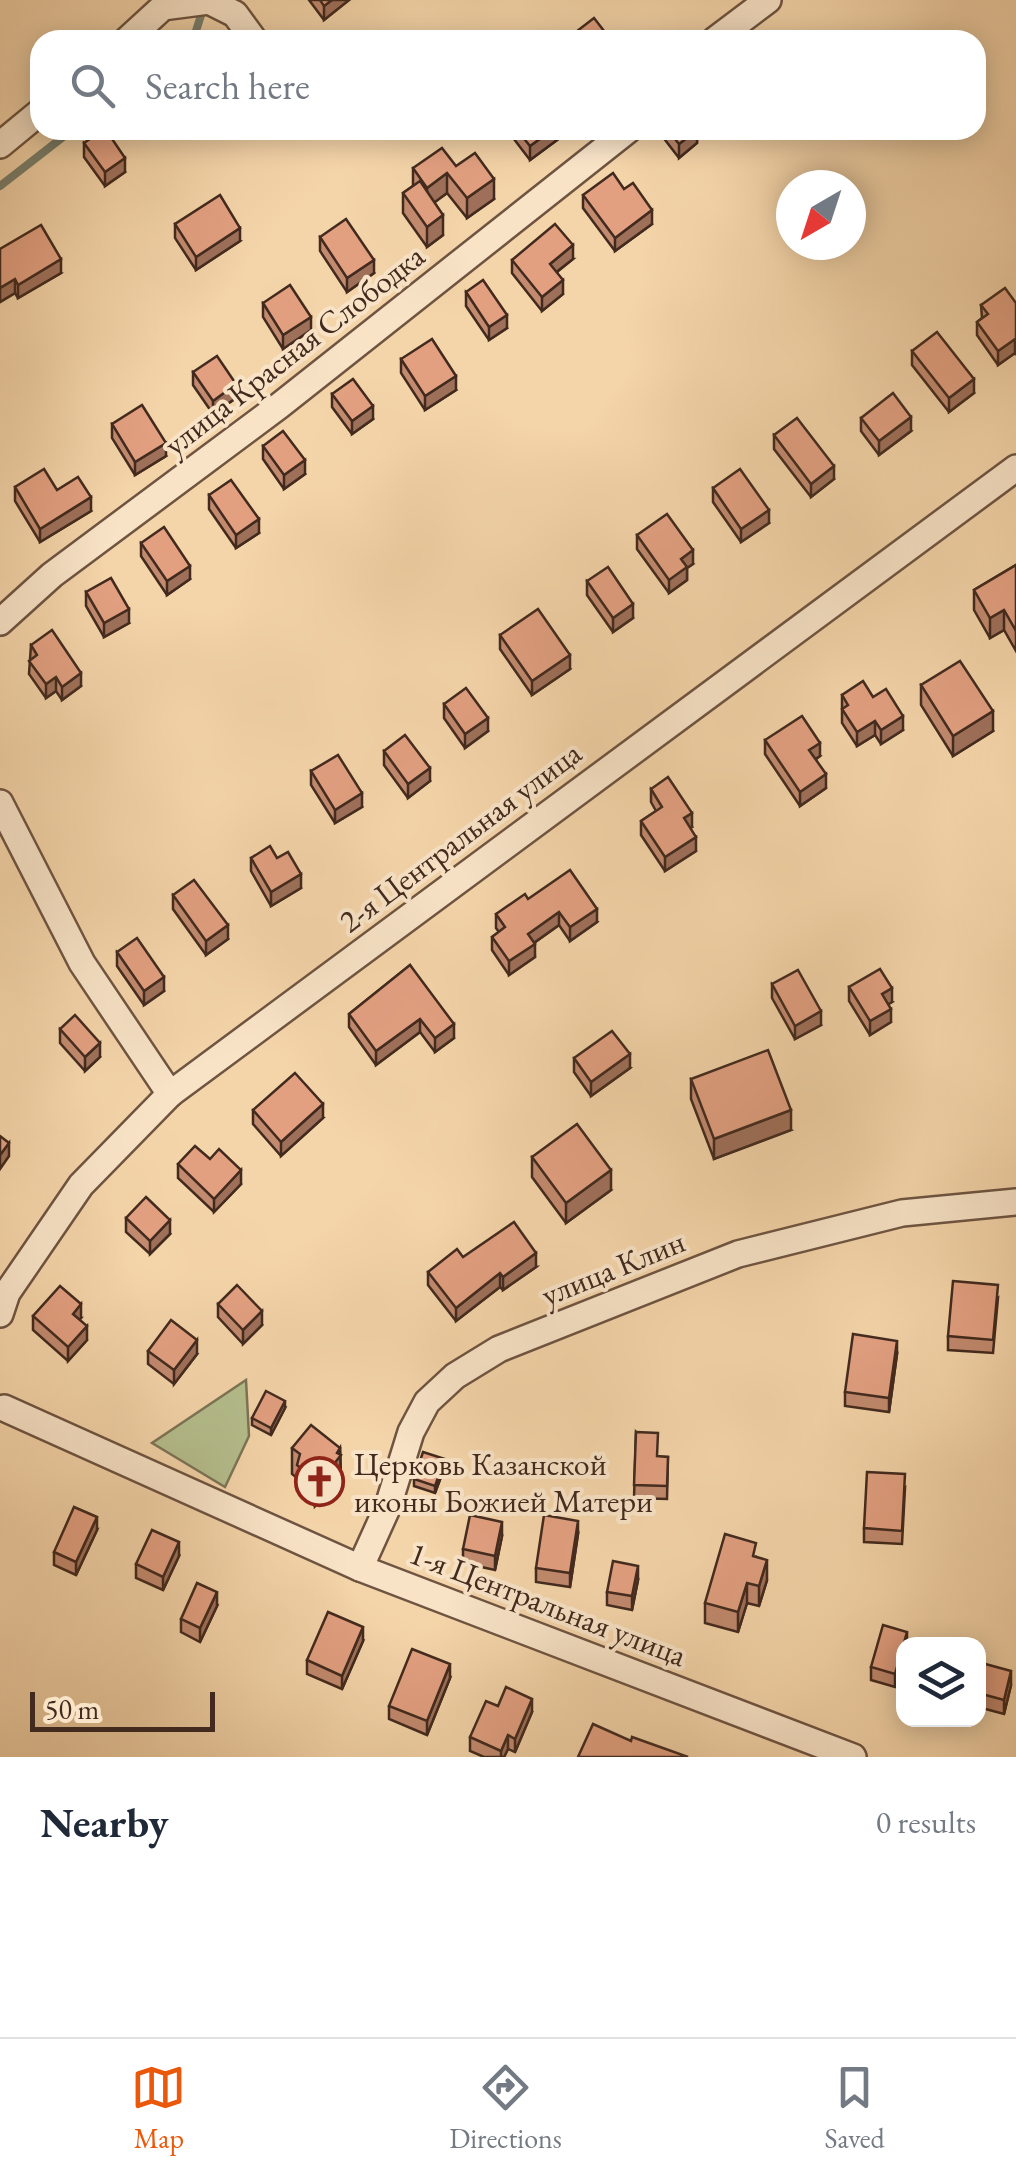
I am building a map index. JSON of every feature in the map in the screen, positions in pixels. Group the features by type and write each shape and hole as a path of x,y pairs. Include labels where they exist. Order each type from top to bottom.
{"street":[{"path":"728,30 768,0"},
{"path":"138,30 164,7 209,1 235,14 247,30"},
{"path":"0,146 30,120"},
{"name":"улица Красная Слободка","path":"0,622 52,575 280,406 615,140"},
{"name":"2-я Центральная улица","path":"0,1314 8,1293 81,1186 170,1094 1016,468"},
{"path":"0,803 82,964 170,1094"},
{"name":"улица Клин","path":"360,1568 388,1506 411,1432 427,1402 455,1376 499,1349 738,1254 902,1213 1016,1202"},
{"name":"1-я Центральная улица","path":"1,1405 360,1568 853,1757"}],"green space":[{"path":"246,1380 249,1436 225,1487 152,1443"}],"building":[{"path":"594,18 603,30 578,30"},
{"path":"113,140 125,158 105,172 84,143"},
{"path":"442,148 456,166 475,153 494,179 467,198 447,173 427,188 413,168"},
{"path":"613,173 624,189 633,183 652,210 615,238 583,195"},
{"path":"420,181 443,215 427,227 403,193"},
{"path":"220,195 240,228 196,257 175,224"},
{"path":"346,219 374,260 347,278 320,237"},
{"path":"555,224 573,245 550,264 563,280 542,297 512,260"},
{"path":"41,225 61,259 18,285 15,279 0,288 0,249"},
{"path":"483,280 507,315 489,327 466,292"},
{"path":"290,285 311,317 283,335 263,303"},
{"path":"1005,288 1016,303 1016,341 998,351 977,322 988,314 981,305"},
{"path":"937,332 974,379 949,398 912,351"},
{"path":"432,339 456,376 425,396 401,359"},
{"path":"217,356 236,384 213,401 193,372"},
{"path":"353,379 373,406 352,421 332,394"},
{"path":"893,393 911,417 879,441 861,418"},
{"path":"142,405 166,443 135,462 112,424"},
{"path":"797,418 834,466 811,484 774,435"},
{"path":"283,431 305,460 284,475 263,446"},
{"path":"44,469 57,490 78,477 91,497 40,529 15,487"},
{"path":"740,469 769,510 741,529 713,488"},
{"path":"231,480 259,519 236,535 209,495"},
{"path":"667,514 693,550 681,559 687,567 669,580 637,535"},
{"path":"164,527 190,566 167,581 141,543"},
{"path":"1016,565 1016,631 1004,610 990,618 974,590"},
{"path":"608,567 633,604 613,618 587,581"},
{"path":"111,578 129,609 104,623 86,592"},
{"path":"538,609 570,655 532,681 500,635"},
{"path":"52,630 81,673 62,687 56,677 46,684 29,661 37,655 31,645"},
{"path":"960,661 993,711 953,736 921,685"},
{"path":"863,681 873,697 886,689 903,716 881,730 875,721 857,732 842,709 848,705 842,695"},
{"path":"466,688 488,718 465,734 444,704"},
{"path":"802,716 820,743 809,750 826,774 800,792 765,740"},
{"path":"405,735 430,768 408,784 384,751"},
{"path":"338,755 362,793 335,810 311,771"},
{"path":"668,777 692,813 684,818 696,837 665,857 641,821 662,807 651,789"},
{"path":"270,846 277,858 288,852 301,874 271,892 251,858"},
{"path":"570,870 597,909 570,927 559,912 528,934 535,944 509,961 492,937 505,927 496,914 525,894 528,899"},
{"path":"194,880 228,925 206,941 173,895"},
{"path":"137,938 164,977 144,991 117,952"},
{"path":"410,965 454,1024 435,1038 420,1019 376,1051 349,1014"},
{"path":"880,969 892,988 882,994 891,1009 870,1021 849,987"},
{"path":"798,970 821,1011 795,1026 772,984"},
{"path":"75,1015 100,1043 85,1057 60,1029"},
{"path":"612,1031 630,1054 591,1082 574,1058"},
{"path":"768,1050 791,1110 714,1139 691,1079"},
{"path":"295,1073 323,1104 281,1142 253,1110"},
{"path":"577,1124 611,1170 566,1203 532,1157"},
{"path":"0,1136 9,1143 0,1155"},
{"path":"195,1146 210,1159 219,1149 241,1170 214,1199 178,1164"},
{"path":"146,1197 170,1220 150,1241 126,1218"},
{"path":"514,1222 536,1253 503,1277 500,1273 456,1308 428,1272 457,1249 463,1257"},
{"path":"953,1281 998,1285 993,1340 948,1336"},
{"path":"237,1285 262,1311 243,1330 218,1304"},
{"path":"60,1286 81,1304 73,1314 87,1326 68,1347 33,1316"},
{"path":"171,1320 197,1340 174,1370 148,1351"},
{"path":"853,1334 897,1341 889,1398 845,1392"},
{"path":"266,1391 285,1401 271,1428 252,1418"},
{"path":"311,1425 340,1448 337,1453 341,1455 323,1478 319,1475 315,1480 297,1465 300,1454 292,1448"},
{"path":"636,1432 658,1433 657,1456 668,1457 667,1486 634,1485"},
{"path":"423,1452 445,1459 435,1486 414,1479"},
{"path":"867,1472 905,1474 902,1531 864,1528"},
{"path":"74,1507 97,1517 76,1562 54,1552"},
{"path":"470,1515 502,1522 495,1556 463,1549"},
{"path":"544,1515 578,1521 570,1573 536,1568"},
{"path":"152,1530 179,1542 163,1577 136,1564"},
{"path":"725,1534 756,1543 753,1556 767,1560 759,1586 747,1583 738,1612 705,1603"},
{"path":"613,1561 638,1566 632,1596 607,1592"},
{"path":"197,1583 217,1592 200,1628 181,1619"},
{"path":"328,1612 363,1627 342,1676 307,1660"},
{"path":"883,1625 907,1632 906,1637 896,1637 895,1674 871,1667"},
{"path":"412,1649 450,1664 427,1721 389,1706"},
{"path":"986,1664 1011,1671 1004,1700 986,1695"},
{"path":"506,1687 532,1699 515,1739 508,1735 501,1751 470,1737 486,1701 498,1706"},
{"path":"593,1724 631,1741 632,1737 688,1757 578,1757"}],"waterway":[{"path":"196,30 203,9"},
{"path":"0,186 59,140"}],"place":[{"name":"Церковь Казанской иконы Божией Матери","path":"319,1482"}]}
